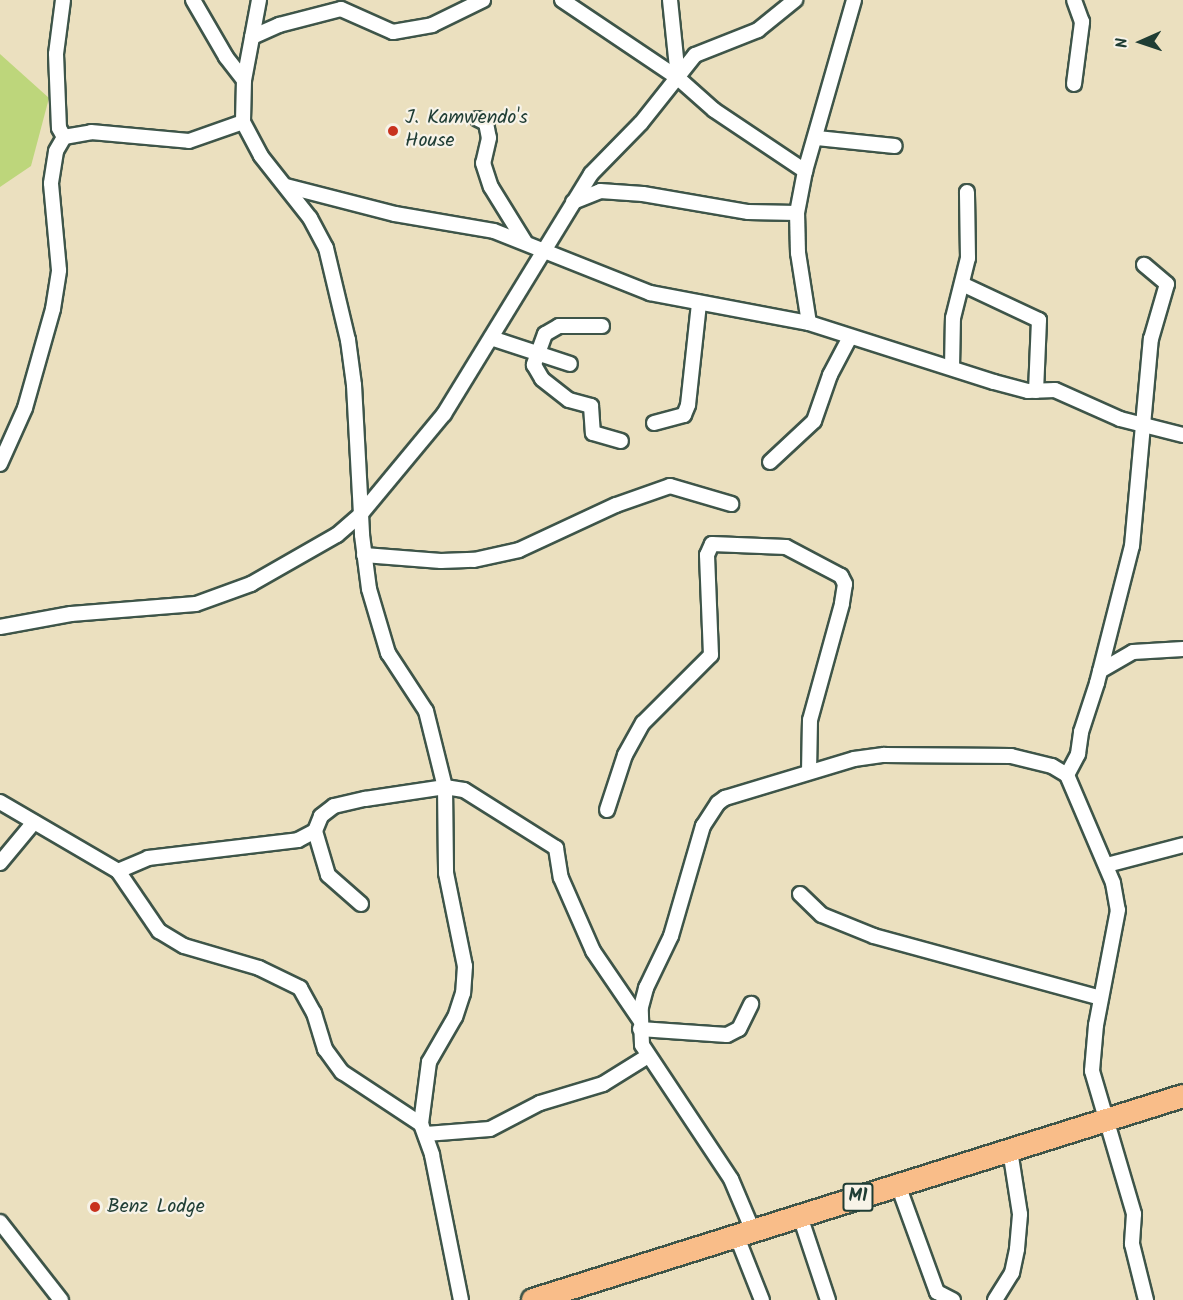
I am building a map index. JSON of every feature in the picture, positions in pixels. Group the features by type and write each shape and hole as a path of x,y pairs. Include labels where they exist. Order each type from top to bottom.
{"highway":[{"name":"M1","path":"534,1300 1183,1096"}],"street":[{"path":"63,0 56,54 59,128 64,137"},
{"path":"194,0 226,57 244,80"},
{"path":"259,0 244,80 243,122 261,156 310,218 326,248 341,307 354,385 363,555 379,632 388,653 426,711 445,787 446,873 465,966 464,984 455,1017 429,1062 423,1129 461,1300"},
{"path":"252,37 279,25 341,9 393,32 432,25 483,0"},
{"path":"562,0 678,78 714,110 805,171"},
{"path":"670,0 678,78"},
{"path":"0,627 60,615 182,606 219,597 289,564 337,535 361,514 444,414 591,174 696,55 759,30 795,0"},
{"path":"809,323 798,253 797,213 805,171 817,138 854,0"},
{"path":"1074,0 1082,22 1074,84"},
{"path":"478,119 486,123 489,138 483,163 490,187 525,242"},
{"path":"64,137 92,132 189,141 243,122"},
{"path":"0,464 25,408 54,309 59,270 51,183 56,151 64,137"},
{"path":"817,138 895,146"},
{"path":"286,186 395,214 494,231 650,293 809,323 850,338 1036,391 1054,390 1142,427 1183,435"},
{"path":"573,202 600,190 643,194 748,212 797,213"},
{"path":"952,368 953,318 968,258 967,192"},
{"path":"1067,775 1078,754 1081,732 1100,671 1132,546 1151,339 1167,284 1144,266"},
{"path":"962,284 1039,320 1036,391"},
{"path":"654,423 684,415 688,405 699,303"},
{"path":"602,326 559,326 545,334 534,365 542,380 569,400 591,406 593,433 621,441"},
{"path":"492,338 537,355 570,364"},
{"path":"770,462 814,421 830,375 850,338"},
{"path":"363,555 441,561 474,560 519,550 616,505 670,486 731,504"},
{"path":"607,810 625,755 643,723 711,655 707,555 712,544 786,547 841,576 845,584 842,604 810,720 808,772"},
{"path":"1100,671 1134,652 1183,649"},
{"path":"640,1024 646,988 670,936 692,858 718,803 808,772 884,755 995,755 1029,760 1067,775 1107,865 1118,910 1101,998 1092,1071 1108,1119 1134,1214 1132,1244 1146,1300"},
{"path":"361,904 328,875 315,831 321,816 334,806 445,787 481,797 556,848 561,878 593,951 640,1024 648,1056 731,1179 762,1300"},
{"path":"0,802 118,871 159,931 184,946 259,968 300,988 314,1013 325,1049 342,1072 423,1129 490,1129 540,1103 603,1084 648,1056"},
{"path":"0,863 34,822"},
{"path":"118,871 148,858 298,840 315,831"},
{"path":"1107,865 1183,845"},
{"path":"800,894 822,915 874,936 1101,998"},
{"path":"640,1024 727,1035 739,1029 751,1004"},
{"path":"995,1300 1012,1273 1017,1248 1020,1214 1010,1150"},
{"path":"898,1185 937,1292 952,1300"},
{"path":"800,1216 828,1300"},
{"path":"0,1222 61,1300"}],"green space":[{"path":"0,54 49,98 31,166 0,187"}],"place":[{"name":"J. Kamwendo's House","path":"393,131"},
{"name":"Benz Lodge","path":"95,1207"}]}
